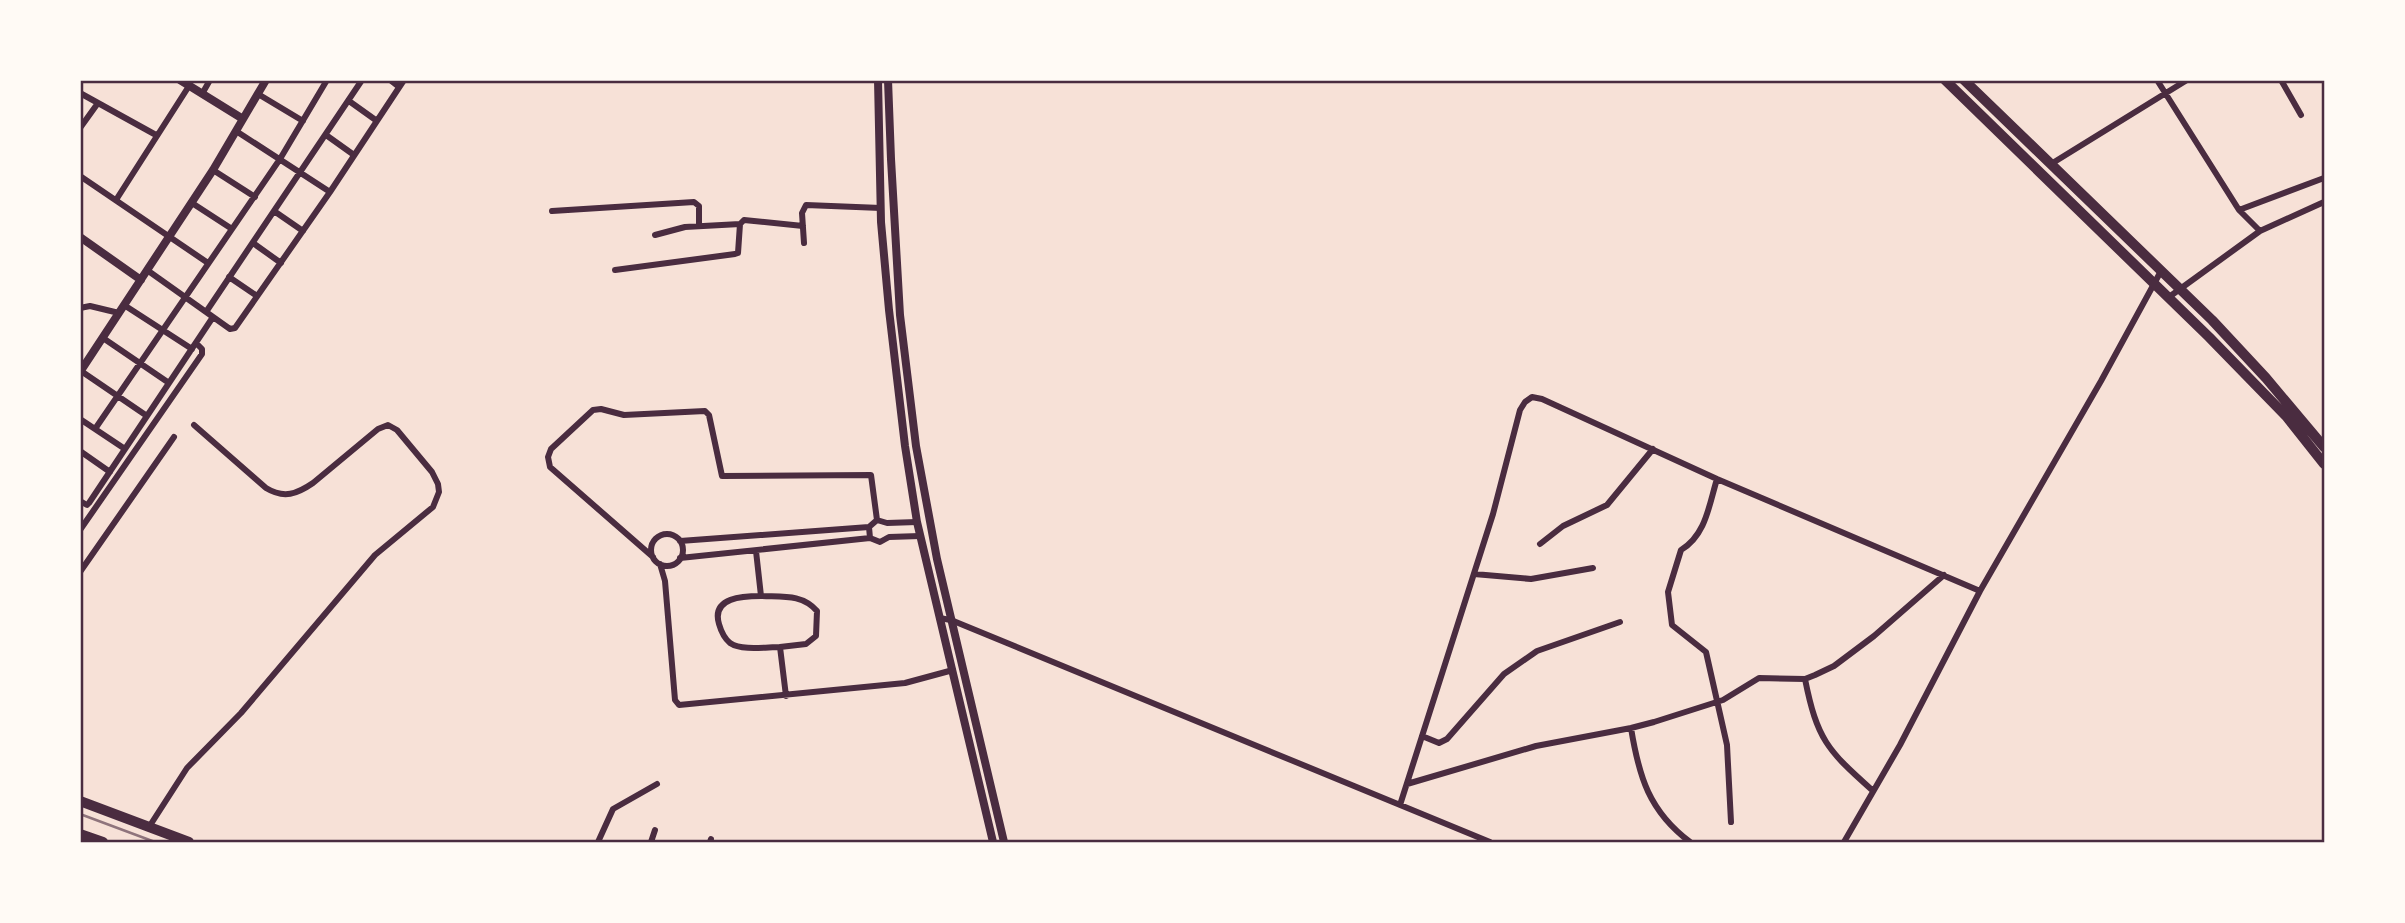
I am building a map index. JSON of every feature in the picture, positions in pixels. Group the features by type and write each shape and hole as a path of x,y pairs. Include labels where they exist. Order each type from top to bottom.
{"highway":[{"path":"1945,80 2169,297 2286,416 2325,464"},
{"path":"1964,80 2179,289 2266,378 2325,447"},
{"path":"80,801 189,842"},
{"path":"81,835 103,842"}],"street":[{"path":"180,80 243,119"},
{"path":"202,94 209,80"},
{"path":"95,429 280,159 325,83 315,80"},
{"path":"206,312 362,80"},
{"path":"147,270 232,330 330,192 401,84 390,80"},
{"path":"878,80 881,208 898,389 917,522 993,842"},
{"path":"888,80 898,273 908,382 930,528 1004,842"},
{"path":"2157,80 2239,210 2260,231"},
{"path":"2051,164 2187,80"},
{"path":"2281,80 2301,115"},
{"path":"147,416 81,371 192,203 266,81"},
{"path":"116,200 189,86"},
{"path":"80,93 156,135"},
{"path":"258,94 303,121"},
{"path":"349,101 377,121"},
{"path":"80,128 98,103"},
{"path":"236,131 330,192"},
{"path":"326,135 354,155"},
{"path":"213,170 255,197"},
{"path":"80,176 208,263"},
{"path":"2239,210 2325,178"},
{"path":"552,211 694,202 699,206 699,226"},
{"path":"2169,297 2260,231 2325,202"},
{"path":"192,203 232,229"},
{"path":"804,243 803,210 806,205 881,208"},
{"path":"274,211 303,230"},
{"path":"655,235 685,227 740,224 748,219 803,226"},
{"path":"615,270 738,253 740,224"},
{"path":"80,237 141,280"},
{"path":"253,243 281,262"},
{"path":"1844,842 1900,745 1980,591 2161,271"},
{"path":"229,277 257,296"},
{"path":"80,308 90,306 122,309 202,349 202,354 80,530"},
{"path":"80,501 87,505 89,503 213,317"},
{"path":"103,338 169,383"},
{"path":"1400,806 1493,514 1520,410 1532,397 1542,399 1980,591"},
{"path":"877,520 871,475 722,476 709,415 705,411 624,415 601,409 593,410 551,449 548,457 550,467 660,564 667,592 676,703 683,706 905,683 953,670"},
{"path":"80,419 125,449"},
{"path":"149,827 187,768 241,713 375,555 433,507 439,492 432,472 397,430 388,425 378,429 302,491 289,495 266,488 194,425"},
{"path":"80,572 174,438"},
{"path":"1540,544 1563,526 1607,505 1653,449"},
{"path":"80,451 110,472"},
{"path":"1717,478 1700,531 1693,543 1681,550 1668,592 1672,625 1706,652 1708,657 1710,681 1727,745 1731,822"},
{"path":"877,520 887,523 917,522"},
{"path":"653,557 651,547 656,538 666,534 680,541 869,527 877,520"},
{"path":"887,523 889,537"},
{"path":"869,527 870,538"},
{"path":"660,564 670,565 680,558 870,538 880,542 889,537 920,536"},
{"path":"680,541 680,558"},
{"path":"756,551 761,596"},
{"path":"1474,574 1531,579 1593,568"},
{"path":"1407,784 1536,746 1631,728 1716,702 1759,678 1805,678 1834,666 1874,636 1944,575"},
{"path":"761,596 792,597 807,601 817,611 816,636 806,644 780,647 732,644 722,633 718,618 721,607 730,598 761,596"},
{"path":"939,618 951,620 1490,842"},
{"path":"1422,736 1444,742 1504,674 1537,651 1620,622"},
{"path":"780,647 786,696"},
{"path":"1805,678 1812,715 1822,738 1836,757 1872,790"},
{"path":"1631,728 1637,765 1658,813 1690,842"},
{"path":"598,842 613,808 657,785"},
{"path":"985,810 996,808"},
{"path":"650,842 655,830"}],"railway":[{"path":"80,814 155,842"}]}
